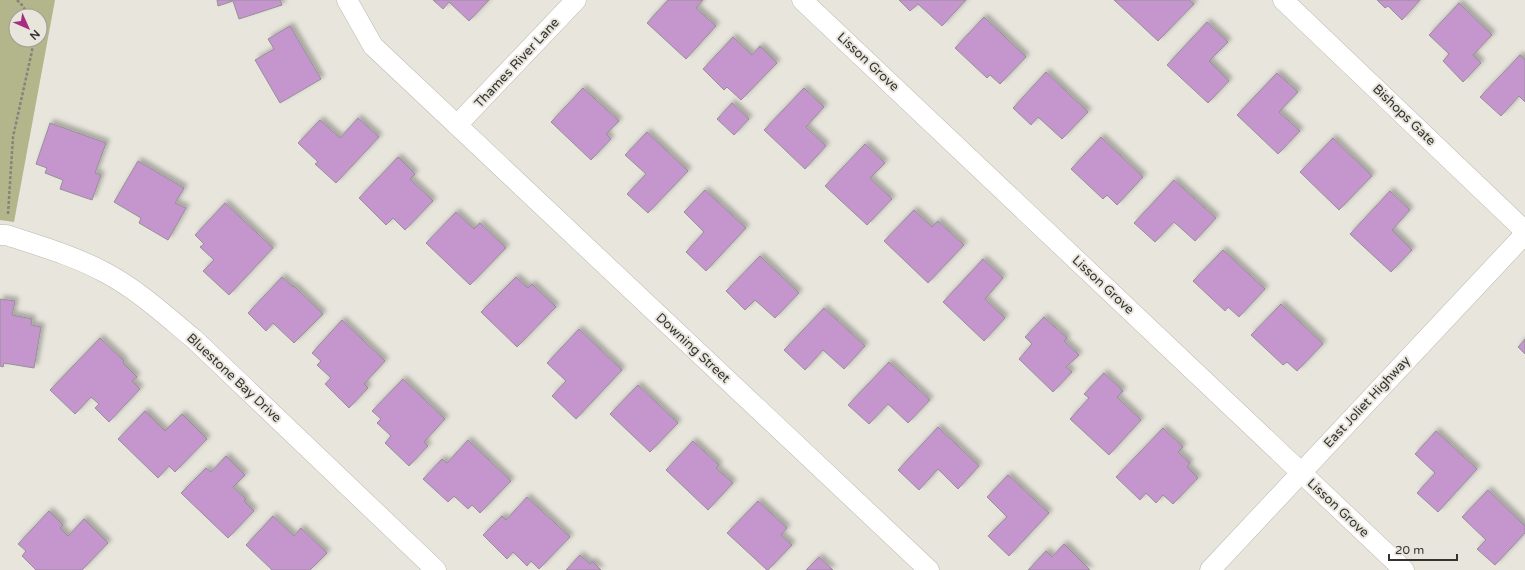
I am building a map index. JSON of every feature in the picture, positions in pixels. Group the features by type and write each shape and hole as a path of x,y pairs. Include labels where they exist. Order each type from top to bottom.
{"street":[{"name":"Downing Street","path":"347,0 373,46 929,570"},
{"name":"Thames River Lane","path":"457,125 576,0"},
{"name":"Lisson Grove","path":"802,0 1404,570"},
{"name":"Bishops Gate","path":"1283,0 1525,231"},
{"name":"East Joliet Highway","path":"1210,570 1525,234"},
{"name":"Bluestone Bay Drive","path":"3,235 86,263 107,273 154,306 194,339 436,570"}],"path":[{"path":"17,0 24,8"},
{"path":"3,235 13,137 32,48"}],"green space":[{"path":"0,0 55,0 48,38 48,8 8,8 8,48 46,48 14,222 0,220"}],"building":[{"path":"217,0 280,0 282,5 239,19 233,1 218,6"},
{"path":"433,0 489,0 469,21 449,2 443,9"},
{"path":"668,0 703,0 696,8 716,26 686,59 647,23"},
{"path":"899,0 966,0 942,26 918,4 910,11"},
{"path":"1114,0 1189,0 1194,4 1158,41"},
{"path":"1377,0 1420,0 1402,20 1388,6 1385,8"},
{"path":"1459,3 1492,35 1473,55 1481,63 1463,82 1443,61 1449,54 1429,35"},
{"path":"984,17 1026,57 1000,84 990,75 987,78 955,48"},
{"path":"1207,22 1228,42 1209,61 1229,81 1208,103 1167,65"},
{"path":"290,26 321,79 280,103 255,60 274,49 268,39"},
{"path":"733,37 752,55 760,46 777,63 741,100 727,87 724,90 703,69"},
{"path":"1520,55 1525,60 1525,102 1519,96 1501,116 1480,97"},
{"path":"1046,72 1088,112 1062,139 1038,117 1031,125 1013,108"},
{"path":"1277,73 1298,92 1279,112 1300,131 1278,154 1237,115"},
{"path":"583,88 619,121 606,134 611,139 591,160 551,122"},
{"path":"804,88 824,107 806,127 826,146 805,169 764,130"},
{"path":"732,103 749,119 734,135 717,119"},
{"path":"358,118 379,137 336,183 315,164 318,162 298,143 320,120 340,138"},
{"path":"50,123 106,143 95,173 101,175 92,200 60,189 63,180 45,173 47,168 36,164"},
{"path":"647,132 688,171 648,213 627,194 646,174 625,155"},
{"path":"1101,137 1143,177 1117,205 1107,195 1103,199 1071,169"},
{"path":"1333,138 1372,176 1339,210 1300,172"},
{"path":"865,144 885,163 870,178 892,199 867,225 825,186"},
{"path":"398,157 415,174 410,179 433,201 405,230 393,218 386,225 359,198"},
{"path":"138,161 184,188 175,203 186,208 168,240 139,223 141,218 114,202"},
{"path":"1174,180 1216,218 1195,241 1174,222 1155,242 1134,223"},
{"path":"705,190 746,228 706,271 686,252 704,232 684,212"},
{"path":"1390,191 1410,210 1392,230 1412,250 1391,272 1350,234"},
{"path":"225,203 273,248 229,295 203,271 214,260 200,247 204,244 195,235"},
{"path":"914,210 932,227 938,221 964,245 928,283 884,241"},
{"path":"456,212 474,229 480,223 506,248 470,285 426,243"},
{"path":"1223,250 1265,289 1239,317 1228,307 1225,311 1193,281"},
{"path":"760,256 799,293 775,318 755,300 745,310 726,291"},
{"path":"983,259 1003,278 985,299 1005,318 984,341 943,302"},
{"path":"282,277 293,287 294,286 323,314 294,343 273,323 266,331 248,313"},
{"path":"516,277 528,288 532,284 556,307 517,347 481,312"},
{"path":"0,299 15,301 12,315 32,319 31,325 41,327 34,368 4,363 3,367 0,366"},
{"path":"1281,304 1323,344 1297,371 1287,362 1283,365 1251,335"},
{"path":"824,308 865,346 844,369 823,350 805,370 784,350"},
{"path":"1044,317 1067,338 1064,341 1079,355 1066,367 1072,372 1053,392 1019,359 1032,344 1025,337"},
{"path":"342,320 385,361 364,384 368,388 349,408 325,384 331,378 317,365 321,361 312,353"},
{"path":"579,329 622,370 576,419 552,396 566,381 547,363"},
{"path":"100,338 124,361 123,363 137,377 132,381 140,389 109,422 95,408 99,404 91,397 75,414 50,390"},
{"path":"1525,339 1525,354 1518,347"},
{"path":"889,362 930,400 908,423 888,404 869,424 848,405"},
{"path":"1104,373 1123,391 1117,397 1141,420 1109,455 1070,419 1089,398 1084,394"},
{"path":"403,379 445,419 424,442 428,446 409,466 385,443 391,436 377,423 381,419 372,411"},
{"path":"638,385 678,423 650,452 610,414"},
{"path":"145,411 165,431 182,414 207,439 175,472 169,466 158,478 118,439"},
{"path":"938,427 979,466 958,489 938,469 919,490 898,470"},
{"path":"1163,428 1183,447 1178,452 1190,463 1187,467 1198,478 1173,504 1163,495 1156,503 1146,493 1140,500 1116,477"},
{"path":"1436,431 1477,469 1438,512 1417,493 1435,473 1415,454"},
{"path":"468,440 511,481 480,513 472,505 468,509 454,496 448,502 423,479 442,459 447,463"},
{"path":"693,441 719,465 716,468 733,483 708,510 666,470"},
{"path":"226,456 245,475 233,487 246,499 244,501 254,511 228,538 181,493 206,468 211,472"},
{"path":"1008,475 1049,513 1009,556 988,536 1007,517 987,497"},
{"path":"1488,490 1525,526 1525,533 1495,565 1477,549 1486,540 1462,517"},
{"path":"527,497 570,537 539,569 531,561 527,566 513,552 507,559 483,535 502,516 506,520"},
{"path":"758,501 787,528 781,535 792,545 768,570 727,533"},
{"path":"49,511 63,525 60,528 68,536 84,519 108,543 82,570 36,570 22,556 26,551 18,544"},
{"path":"273,516 294,536 301,528 327,553 310,570 272,570 246,545"},
{"path":"1064,544 1090,570 1028,570 1046,551 1052,557"},
{"path":"580,555 590,564 592,561 601,570 566,570"},
{"path":"819,557 833,570 806,570"}]}
